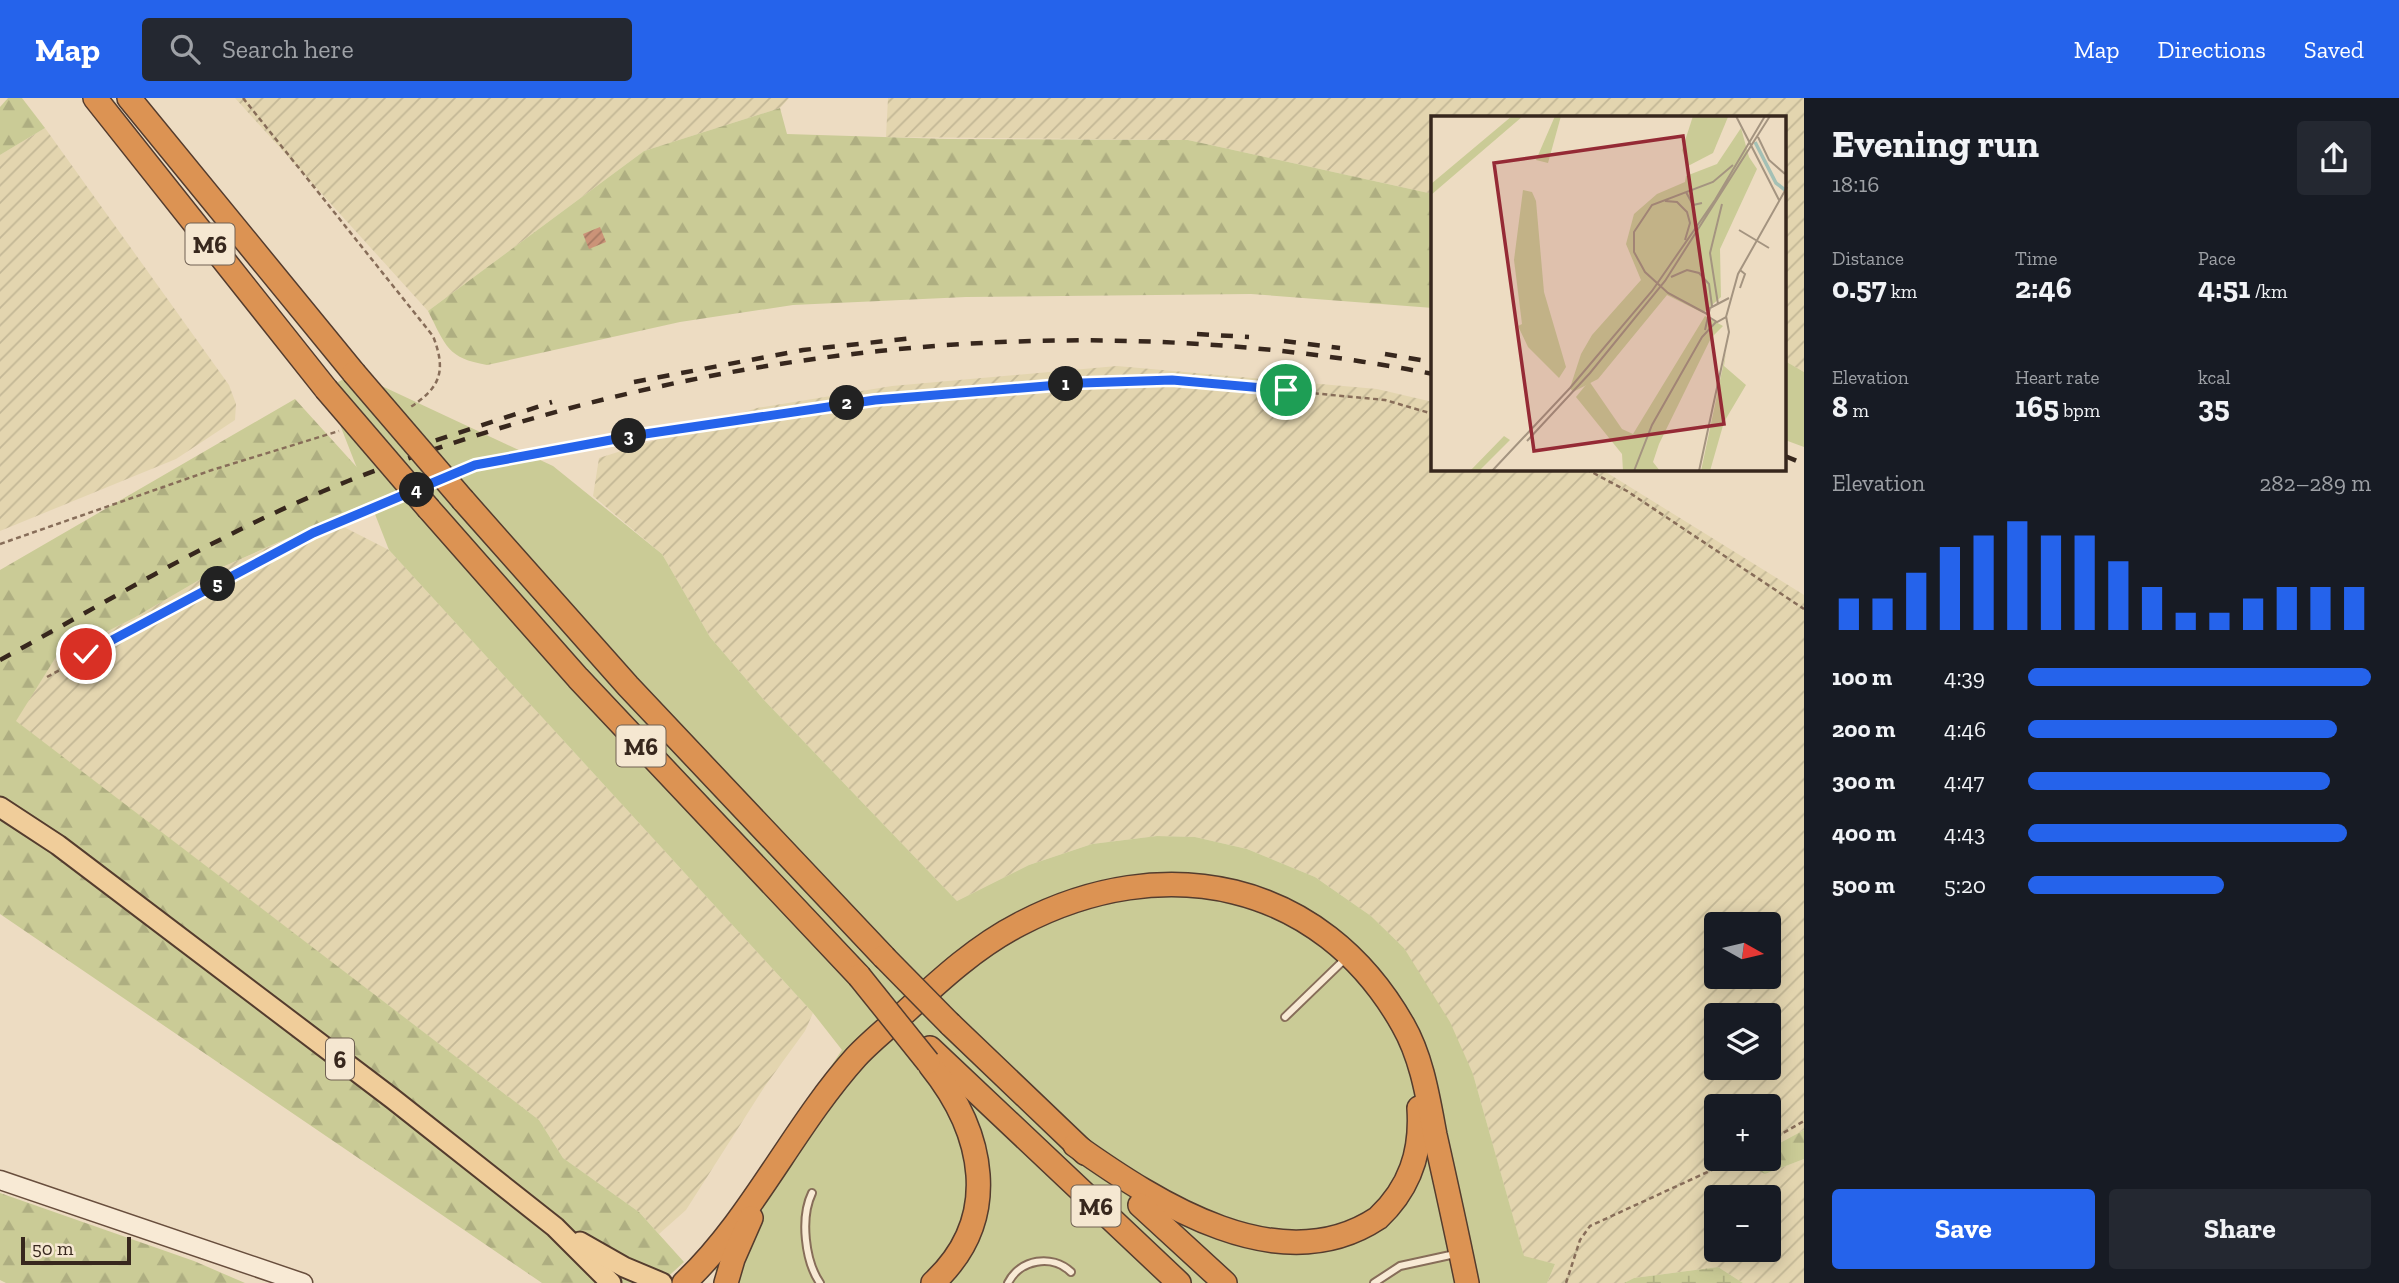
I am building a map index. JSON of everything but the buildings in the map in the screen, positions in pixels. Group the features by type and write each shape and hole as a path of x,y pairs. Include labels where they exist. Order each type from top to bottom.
{"highway":[{"name":"M6","path":"95,98 326,389 578,678 859,976 929,1055 1179,1283"},
{"name":"M6","path":"129,98 354,373 628,686 950,1024 1225,1283"},
{"path":"684,1283 716,1251 780,1156 857,1055 949,971 1006,932 1077,899 1137,884 1186,885 1230,891 1289,912 1314,926 1349,955 1387,1002 1409,1035 1419,1064 1467,1283"},
{"path":"1076,1144 1170,1212 1232,1243 1266,1251 1302,1252 1355,1236 1384,1212 1404,1188 1420,1139 1419,1098 1414,1076 1387,1002"},
{"path":"929,1055 963,1116 978,1168 977,1202 970,1233 952,1264 933,1283"},
{"path":"726,1283 733,1259 780,1156"}],"main road":[{"name":"6","path":"0,807 122,893 555,1227 624,1268 662,1283"},
{"name":"6","path":"555,1227 611,1283"}],"street":[{"path":"0,1180 303,1283"}],"lane":[{"path":"1286,1017 1349,955"},
{"path":"813,1193 808,1203 807,1239 811,1270 820,1283"},
{"path":"1374,1283 1384,1273 1400,1266 1461,1253"},
{"path":"1008,1283 1021,1267 1035,1261 1063,1265 1071,1272"}],"path":[{"path":"243,98 433,337 440,355 436,384 426,397 407,410"},
{"path":"462,470 475,465 625,437 756,416 875,400 1082,383 1185,381 1385,400 1431,413"},
{"path":"0,544 212,470 342,430"},
{"path":"1590,471 1628,491 1804,609"},
{"path":"47,677 313,533 400,496"},
{"path":"1781,1134 1804,1121"},
{"path":"1566,1283 1580,1240 1590,1226 1710,1171"}],"shaded area":[{"path":"235,98 789,98 780,108 644,151 428,311"},
{"path":"888,98 1804,98 1804,372 1786,362 1786,116 1431,116 1431,194 1188,140 886,137"},
{"path":"45,128 229,385 236,404 235,420 176,459 0,531 0,155"},
{"path":"1117,366 1377,389 1431,402 1431,471 1604,471 1804,595 1804,1130 1781,1142 1781,1094 1704,1094 1704,1171 1760,1171 1765,1174 1781,1171 1781,1168 1804,1159 1804,1283 1743,1283 1718,1267 1634,1278 1624,1283 1547,1283 1555,1264 1524,1257 1473,1074 1404,948 1371,916 1315,877 1247,849 1195,837 1157,836 1092,844 1029,865 957,901 764,700 710,637 662,554 593,496 599,458 757,408 892,386"},
{"path":"330,520 389,550 813,1013 805,1031 765,1086 686,1210 659,1234 639,1212 563,1158 539,1120 15,721 56,657 134,618 218,569"}],"green space":[{"path":"8,98 22,98 45,128 0,155 0,107"},
{"path":"780,108 787,134 947,139 1188,140 1431,194 1431,308 1251,294 966,297 793,305 680,322 487,365 463,359 449,349 428,311 644,151"},
{"path":"1786,362 1804,372 1804,447 1786,440"},
{"path":"354,373 553,466 662,554 710,637 764,700 957,901 1029,865 1092,844 1157,836 1195,837 1247,849 1315,877 1371,916 1404,948 1450,1022 1473,1074 1524,1256 1555,1264 1547,1283 729,1283 706,1262 709,1246 842,1050 813,1013 389,550 326,389"},
{"path":"295,399 383,496 218,569 134,618 56,657 16,721 539,1120 563,1158 639,1212 684,1262 661,1283 542,1283 0,914 0,570"},
{"path":"1804,1130 1804,1159 1781,1168 1781,1142"},
{"path":"0,1193 194,1261 245,1283 6,1283 0,1280"},
{"path":"1718,1267 1743,1283 1624,1283 1634,1278"}],"railway":[{"path":"1197,334 1249,337"},
{"path":"634,382 803,350 913,338"},
{"path":"0,660 215,542 348,481 478,435 611,398 746,370 883,351 1021,341 1159,342 1297,353 1431,374"},
{"path":"1284,341 1340,348"},
{"path":"1385,354 1431,362"},
{"path":"413,448 552,402"},
{"path":"1786,456 1804,464"}],"route":[{"path":"86,654 313,533 475,465 638,435 875,400 1082,383 1172,380 1286,390"}]}
